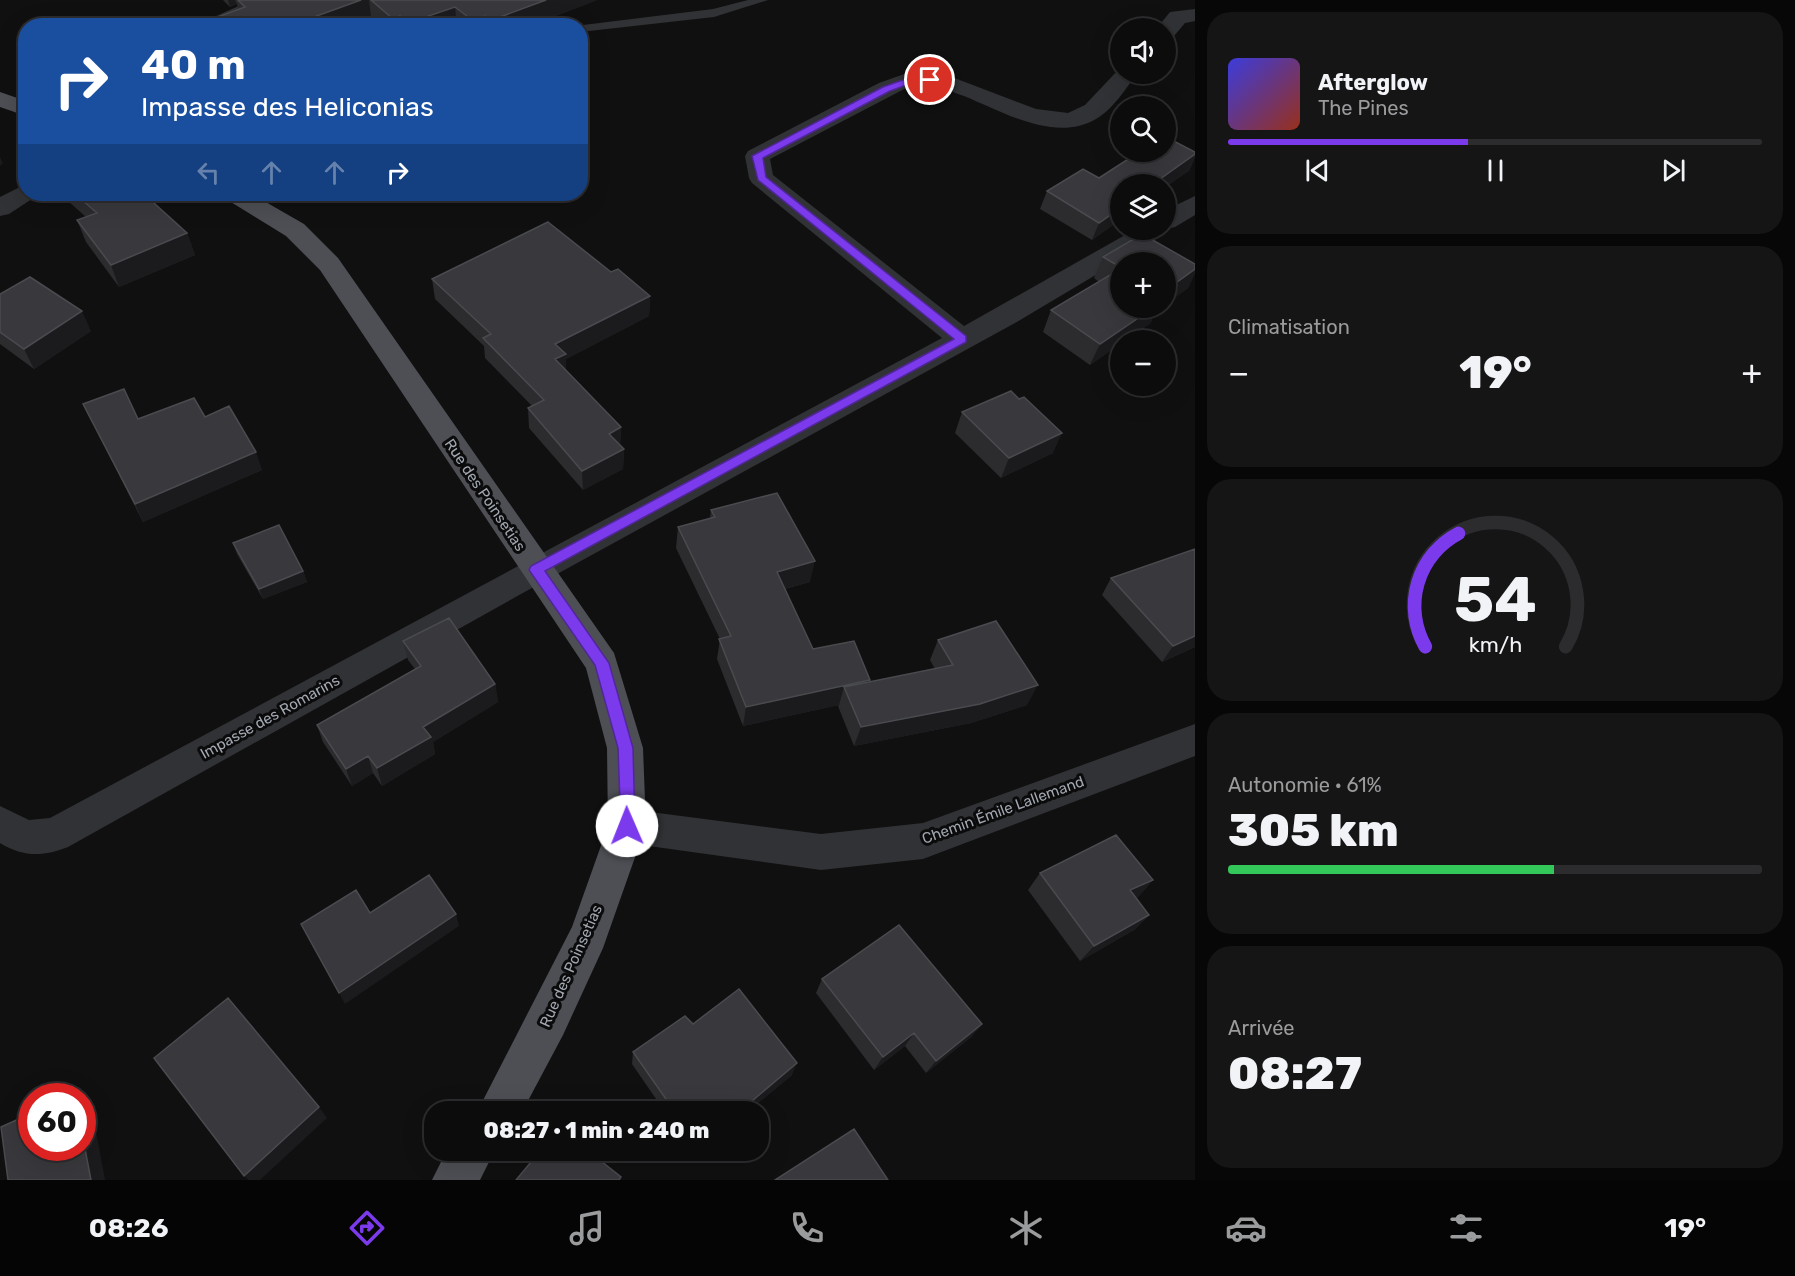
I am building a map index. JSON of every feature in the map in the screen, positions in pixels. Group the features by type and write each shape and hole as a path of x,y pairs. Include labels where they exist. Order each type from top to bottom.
{"main road":[{"name":"Rue des Poinsetias","path":"247,201 295,230 329,264 536,570 602,663 625,748 627,826 589,934 548,1020 504,1101"},
{"path":"454,1180 466,1161"}],"street":[{"path":"1176,20 1195,15"},
{"path":"962,339 761,178 757,156 886,89 917,78 943,81 1014,109 1044,118 1066,120 1087,115 1116,84"},
{"path":"0,207 18,197"},
{"path":"1176,215 1195,204"},
{"name":"Impasse des Romarins","path":"0,824 25,838 55,835 962,339 1135,240"},
{"name":"Chemin Émile Lallemand","path":"627,826 821,852 923,841 1195,740"}],"lane":[{"path":"219,18 263,0"},
{"path":"588,27 714,13 762,0"}],"building":[{"path":"238,0 361,0 311,18 215,18 245,7"},
{"path":"371,0 546,0 497,18 485,16 469,18 455,7 423,18 400,16 392,18"},
{"path":"1176,142 1195,152 1167,174 1110,174 1110,215 1099,223 1047,191 1083,169 1099,178 1124,162 1176,162"},
{"path":"83,201 152,201 187,233 111,265 77,220 97,213"},
{"path":"548,222 611,272 618,269 650,296 555,344 566,354 555,359 621,427 609,434 624,449 582,471 528,408 544,400 483,338 491,334 432,279"},
{"path":"1132,240 1153,240 1174,252 1111,252"},
{"path":"1110,253 1110,261 1103,257"},
{"path":"1176,253 1195,264 1195,269 1176,283"},
{"path":"1110,275 1110,318 1138,318 1121,330 1110,330 1110,337 1100,344 1051,310"},
{"path":"30,277 82,311 24,349 0,332 0,294"},
{"path":"124,389 138,419 194,398 205,417 229,406 256,452 135,504 83,404"},
{"path":"1011,391 1019,399 1024,397 1062,433 1009,458 962,412"},
{"path":"777,493 815,561 777,572 813,649 854,641 870,680 746,707 719,639 731,636 678,527 715,517 711,510"},
{"path":"279,525 303,571 259,589 233,543"},
{"path":"1195,549 1195,636 1173,646 1111,578"},
{"path":"449,618 495,684 423,727 431,737 377,768 368,756 346,769 317,725 421,666 403,641"},
{"path":"996,621 1038,685 980,704 861,727 844,687 953,665 938,640"},
{"path":"1116,835 1153,880 1130,890 1149,915 1094,946 1040,873"},
{"path":"429,875 456,914 339,993 301,924 356,890 370,913"},
{"path":"899,925 982,1024 936,1061 914,1033 883,1057 822,979"},
{"path":"739,989 797,1063 752,1101 667,1101 633,1052 685,1016 693,1024"},
{"path":"228,998 319,1107 244,1176 154,1058"},
{"path":"18,1119 18,1161 87,1161 91,1180 8,1180 1,1127"},
{"path":"854,1129 888,1180 775,1180"},
{"path":"532,1161 601,1161 621,1177 619,1180 516,1180"}],"route":[{"path":"627,826 625,748 602,663 536,570 962,339 761,178 757,156 886,89 917,78 930,80"}]}
